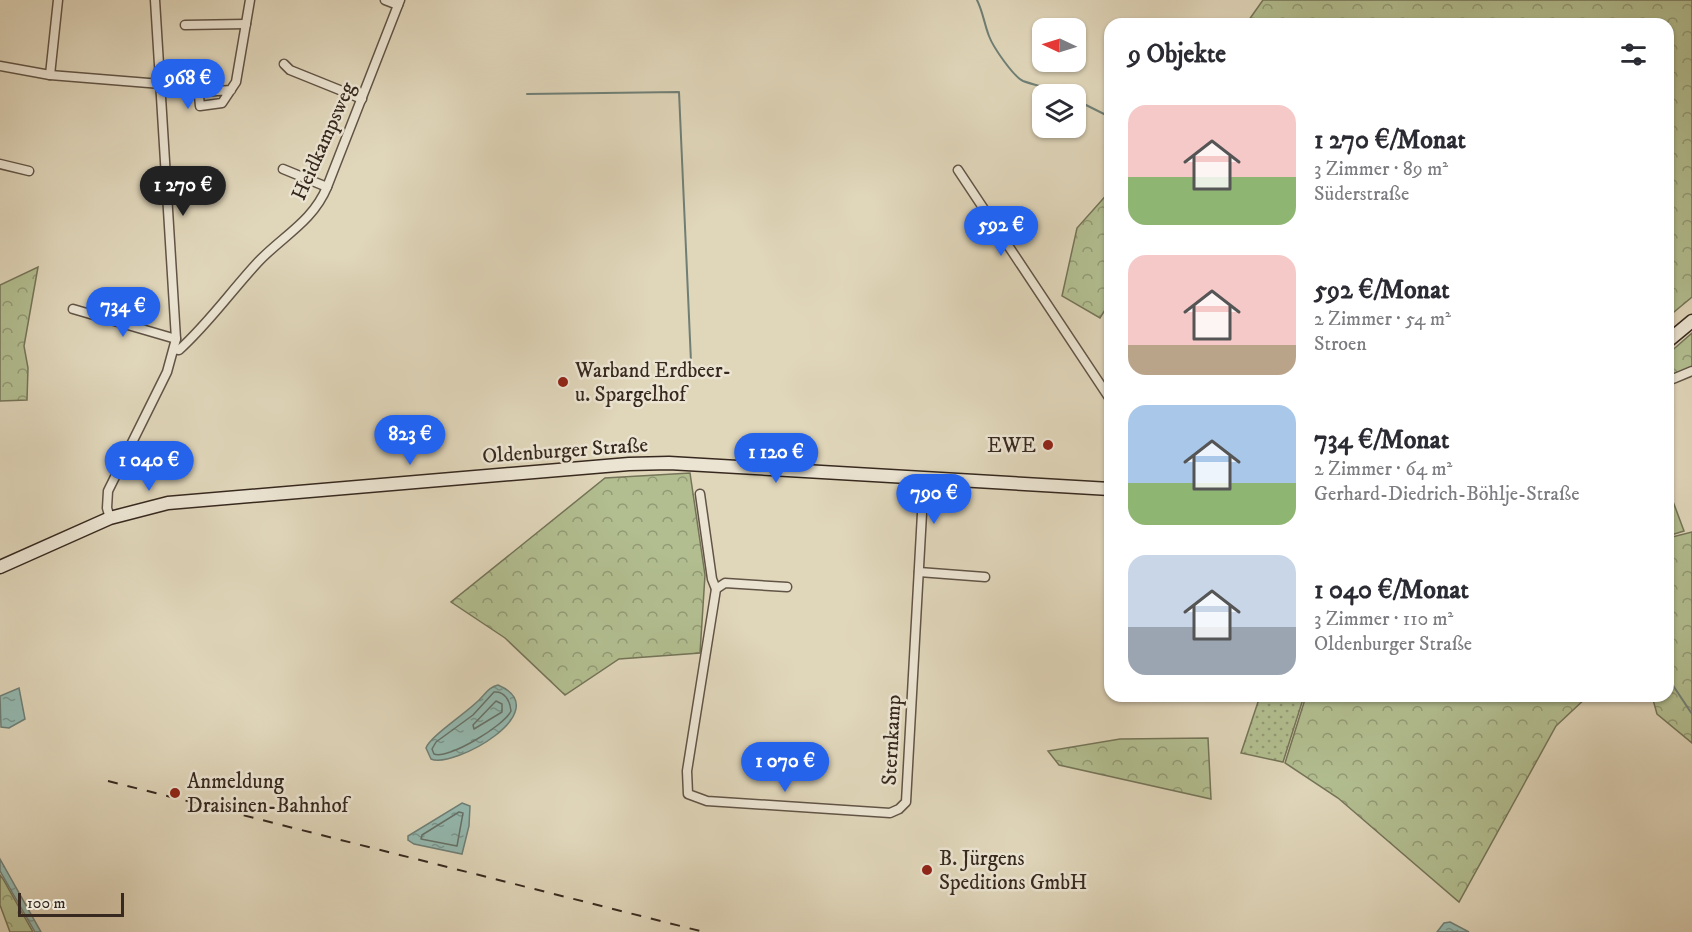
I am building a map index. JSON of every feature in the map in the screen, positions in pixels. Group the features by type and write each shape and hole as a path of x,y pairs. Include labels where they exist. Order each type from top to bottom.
{"main road":[{"path":"1674,336 1692,321"},
{"name":"Oldenburger Straße","path":"0,567 110,518 144,508 194,499 629,464 924,477 1104,489"}],"street":[{"path":"50,75 58,0"},
{"path":"110,518 107,508 108,491 167,372 176,339 155,0"},
{"path":"231,90 236,82 250,0"},
{"path":"385,0 399,3"},
{"name":"Heidkampsweg","path":"174,349 179,351 205,327 260,259 314,211 327,188 399,3"},
{"path":"185,25 246,24"},
{"path":"284,64 290,70 362,99"},
{"path":"0,66 50,75 161,84"},
{"path":"1,167 29,171"},
{"path":"283,169 327,188"},
{"path":"958,170 1104,390"},
{"path":"73,309 176,339"},
{"path":"1674,378 1692,371"},
{"name":"Sternkamp","path":"700,494 716,589 687,771 688,794 706,801 890,813 899,809 906,802 924,477"},
{"path":"919,572 985,577"},
{"path":"716,589 725,584 787,587"}],"green space":[{"path":"1263,0 1692,0 1692,297 1674,312 1674,18 1250,18"},
{"path":"1104,198 1104,312 1100,318 1062,296 1077,228"},
{"path":"38,267 24,346 28,368 27,400 0,401 0,285"},
{"path":"1692,333 1692,368 1674,376 1674,349"},
{"path":"690,473 705,575 700,653 619,659 565,695 505,638 451,602 605,478"},
{"path":"1674,504 1684,531 1674,534"},
{"path":"1692,532 1692,743 1657,714 1654,702 1674,702 1674,536"},
{"path":"1258,702 1302,702 1283,762 1241,753"},
{"path":"1304,702 1582,702 1556,726 1459,902 1338,798 1285,763"},
{"path":"1208,738 1211,799 1059,765 1048,751 1120,739"},
{"path":"0,875 33,932 10,932 0,905"}],"water":[{"path":"498,685 513,696 516,709 509,722 495,736 478,747 443,760 431,759 426,748 429,743 490,689"},
{"path":"19,688 25,719 9,728 1,727 0,696"},
{"path":"462,803 470,806 469,826 462,854 414,844 408,840 408,836"},
{"path":"0,859 41,932 35,932 0,871"},
{"path":"1450,922 1469,932 1437,932 1444,923"}],"waterway":[{"path":"977,0 991,41 1004,61 1019,78 1033,84"},
{"path":"527,94 679,92 691,362"},
{"path":"1086,105 1104,114"},
{"path":"1674,687 1692,714"}],"railway":[{"path":"108,781 704,932"}],"place":[{"name":"Warband Erdbeer- u. Spargelhof","path":"563,382"},
{"name":"EWE","path":"1048,445"},
{"name":"Anmeldung Draisinen-Bahnhof","path":"175,793"},
{"name":"B. Jürgens Speditions GmbH","path":"927,870"}]}
